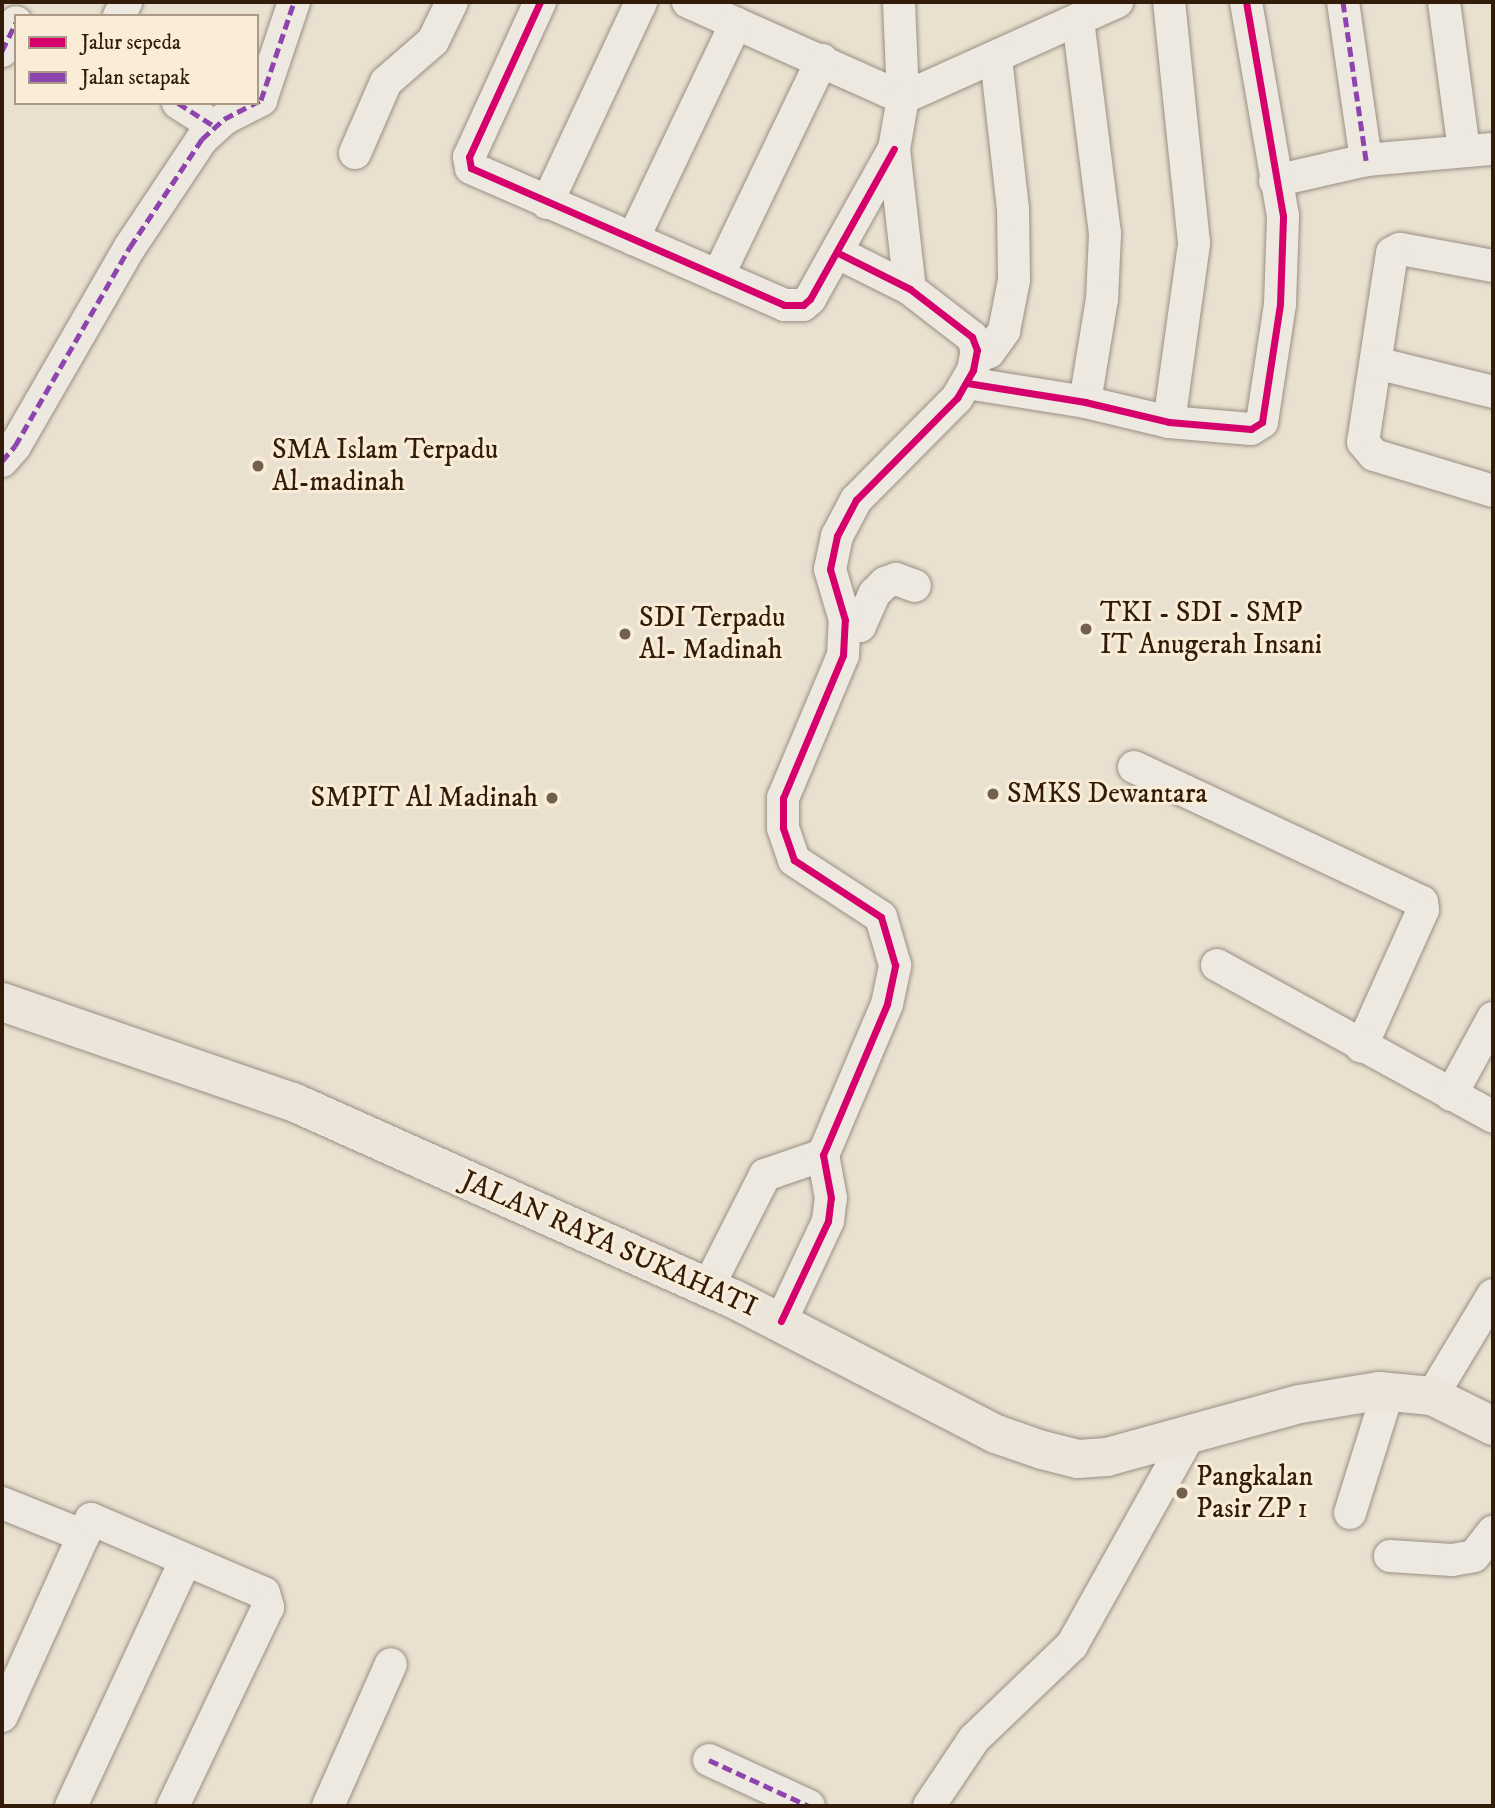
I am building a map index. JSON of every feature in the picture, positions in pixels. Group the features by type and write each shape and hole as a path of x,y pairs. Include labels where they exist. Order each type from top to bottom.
{"main road":[{"name":"JALAN RAYA SUKAHATI","path":"2,1002 293,1102 708,1287 781,1321 996,1434 1042,1450 1078,1459 1107,1457 1300,1404 1388,1392 1432,1396 1493,1426"}],"street":[{"path":"259,101 294,2"},
{"path":"355,153 386,82 433,41 452,2"},
{"path":"540,2 468,162 476,172 718,276 794,307 810,299 894,149"},
{"path":"547,203 641,2"},
{"path":"688,2 903,98 1117,2"},
{"path":"900,2 903,98 894,149 910,289"},
{"path":"1169,2 1194,243 1169,422"},
{"path":"972,370 1085,402 1169,422 1251,429 1265,416 1282,270 1283,216 1245,2"},
{"path":"1343,2 1366,160"},
{"path":"1275,181 1366,160 1479,149 1444,2"},
{"path":"1078,20 1105,234 1102,299 1085,402"},
{"path":"633,239 736,23"},
{"path":"781,1321 828,1221 831,1198 823,1155 887,1004 895,965 881,917 806,871 794,860 783,828 786,785 843,655 845,620 831,569 845,517 856,500 989,352 1004,331 1014,280 1013,209 996,57"},
{"path":"718,276 822,60"},
{"path":"181,105 214,126"},
{"path":"2,461 15,446 130,247 214,126 252,105"},
{"path":"1493,266 1394,251 1363,442 1367,451 1493,491"},
{"path":"838,253 910,289 972,337 972,370"},
{"path":"1376,363 1493,393"},
{"path":"845,620 860,626 885,583 896,579 915,586"},
{"path":"1134,768 1422,902 1423,910 1361,1047"},
{"path":"1217,965 1361,1047 1493,1117"},
{"path":"1451,1095 1493,1018"},
{"path":"708,1287 765,1175 823,1155"},
{"path":"1432,1396 1493,1295"},
{"path":"1350,1513 1388,1392"},
{"path":"929,1806 974,1739 1050,1669 1083,1630 1189,1436"},
{"path":"2,1503 84,1536"},
{"path":"2,1716 91,1519 264,1593 270,1601 173,1806"},
{"path":"1390,1556 1452,1560 1474,1556 1493,1532"},
{"path":"71,1806 185,1561"},
{"path":"328,1806 391,1664"},
{"path":"709,1760 809,1806"}],"marked path":[{"path":"259,101 294,2"},
{"path":"1343,2 1366,160"},
{"path":"2,51 14,26"},
{"path":"181,105 214,126"},
{"path":"2,461 15,446 130,247 202,139 224,119 251,105"},
{"path":"709,1760 809,1806"}],"cycle path":[{"path":"540,2 469,157 471,168 784,305 803,305 810,299 894,149"},
{"path":"967,383 1085,402 1169,422 1251,429 1262,422 1280,304 1283,216 1246,2"},
{"path":"781,1321 828,1221 831,1198 823,1155 887,1004 895,965 881,917 794,860 783,828 783,798 843,655 845,620 830,569 837,536 856,500 957,398 973,370 977,350 972,337 910,289 838,253"}],"place":[{"name":"SMA Islam Terpadu Al-madinah","path":"258,466"},
{"name":"TKI - SDI - SMP IT Anugerah Insani","path":"1086,629"},
{"name":"SDI Terpadu Al- Madinah","path":"625,634"},
{"name":"SMKS Dewantara","path":"993,794"},
{"name":"SMPIT Al Madinah","path":"552,798"},
{"name":"Pangkalan Pasir ZP 1","path":"1182,1493"}]}
